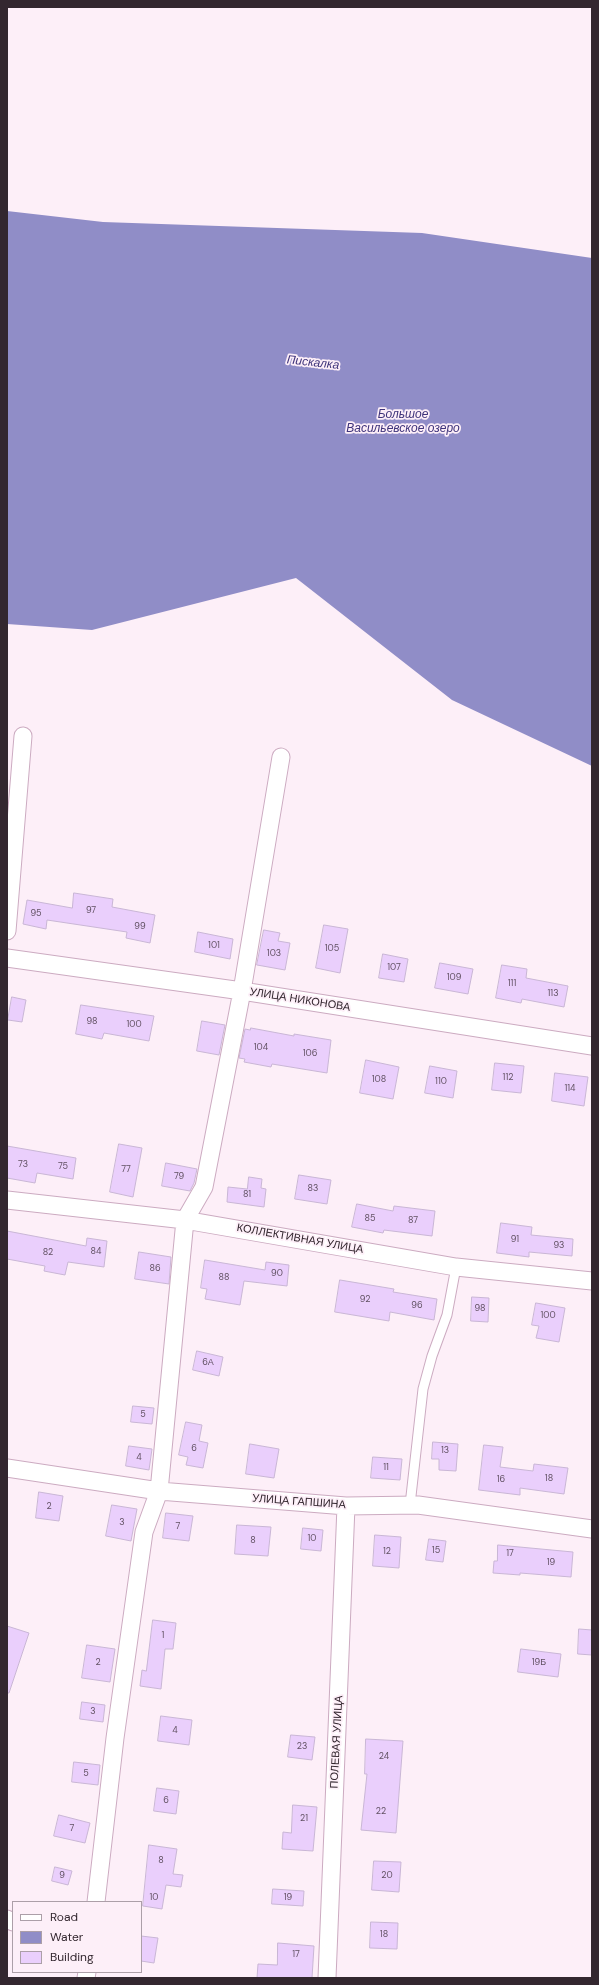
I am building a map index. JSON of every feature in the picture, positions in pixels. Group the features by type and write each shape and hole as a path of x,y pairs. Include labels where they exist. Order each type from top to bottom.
{"street":[{"path":"7,931 23,736"},
{"path":"96,1901 115,1738 144,1532 159,1491 185,1220 204,1187 242,991 281,757"},
{"name":"УЛИЦА НИКОНОВА","path":"7,958 242,991 592,1046"},
{"name":"КОЛЛЕКТИВНАЯ УЛИЦА","path":"7,1200 185,1220 456,1267 592,1281"},
{"name":"УЛИЦА ГАПШИНА","path":"7,1468 159,1491 346,1506 410,1505 592,1529"},
{"name":"ПОЛЕВАЯ УЛИЦА","path":"327,1978 346,1506"}],"lane":[{"path":"410,1505 423,1389 432,1356 447,1315 456,1267"}],"water":[{"name":"Большое Васильевское озеро","path":"7,211 103,222 422,233 592,258 592,766 452,700 296,578 92,630 7,624"}],"building":[{"path":"74,893 113,899 112,907 155,915 150,943 126,938 127,932 47,920 46,929 23,924 27,900 72,908"},
{"path":"324,925 348,929 340,973 316,968"},
{"path":"264,930 280,933 278,941 290,943 285,970 257,965"},
{"path":"198,932 233,939 230,959 195,952"},
{"path":"383,954 408,959 404,982 379,978"},
{"path":"440,963 473,969 468,994 435,988"},
{"path":"502,965 527,969 526,978 568,986 564,1007 522,999 521,1003 496,998"},
{"path":"12,997 26,1000 22,1022 8,1020"},
{"path":"81,1005 154,1016 149,1041 104,1033 102,1039 76,1034"},
{"path":"202,1021 225,1025 219,1055 197,1051"},
{"path":"251,1028 294,1036 294,1034 331,1040 327,1073 272,1064 271,1067 244,1062 245,1059 239,1058 245,1029 250,1030"},
{"path":"366,1060 399,1067 393,1099 360,1093"},
{"path":"495,1063 524,1066 521,1093 492,1090"},
{"path":"430,1066 457,1071 453,1098 425,1093"},
{"path":"555,1073 588,1077 584,1106 552,1101"},
{"path":"119,1144 142,1148 133,1197 110,1192"},
{"path":"7,1146 76,1158 73,1179 37,1173 35,1183 7,1178"},
{"path":"166,1163 197,1169 194,1183 190,1191 162,1186"},
{"path":"299,1175 331,1180 327,1204 295,1199"},
{"path":"249,1177 262,1179 261,1188 266,1189 264,1207 227,1202 228,1187 247,1189"},
{"path":"357,1204 393,1211 394,1206 435,1211 432,1236 384,1230 383,1233 352,1227"},
{"path":"501,1223 532,1227 531,1235 573,1239 572,1256 529,1252 529,1257 497,1253"},
{"path":"7,1231 86,1246 87,1238 107,1241 104,1267 68,1262 65,1275 44,1271 45,1266 7,1259"},
{"path":"139,1252 171,1257 169,1284 135,1279"},
{"path":"205,1260 265,1270 266,1262 289,1265 287,1286 244,1281 240,1305 205,1299 207,1289 201,1288"},
{"path":"340,1280 394,1289 393,1292 437,1299 434,1320 390,1312 389,1321 335,1312"},
{"path":"472,1297 489,1298 488,1322 471,1321"},
{"path":"536,1303 565,1308 559,1342 536,1338 539,1326 532,1325"},
{"path":"197,1351 223,1357 219,1376 193,1370"},
{"path":"133,1406 154,1408 152,1424 131,1422"},
{"path":"186,1422 202,1425 199,1441 208,1443 203,1468 186,1465 188,1457 179,1455"},
{"path":"433,1442 458,1444 456,1471 439,1470 439,1459 432,1459"},
{"path":"250,1444 279,1449 274,1478 246,1474"},
{"path":"484,1445 503,1447 500,1467 533,1471 534,1464 568,1468 564,1494 520,1488 520,1495 479,1490"},
{"path":"129,1446 152,1449 149,1470 126,1466"},
{"path":"373,1457 402,1459 400,1480 371,1478"},
{"path":"39,1492 63,1496 59,1521 36,1518"},
{"path":"112,1505 137,1509 131,1541 106,1536"},
{"path":"166,1513 193,1516 189,1541 163,1538"},
{"path":"237,1525 271,1527 268,1556 235,1554"},
{"path":"303,1528 323,1530 321,1551 301,1549"},
{"path":"375,1535 401,1537 399,1568 373,1566"},
{"path":"429,1539 446,1541 443,1562 426,1560"},
{"path":"498,1545 573,1552 571,1577 520,1573 520,1575 493,1573 494,1561 497,1561"},
{"path":"153,1620 176,1623 173,1649 165,1649 161,1689 140,1686 142,1670 146,1671"},
{"path":"7,1626 29,1633 9,1693 7,1693"},
{"path":"579,1629 592,1630 592,1655 578,1654"},
{"path":"87,1645 115,1649 110,1682 82,1678"},
{"path":"521,1649 561,1654 558,1677 518,1672"},
{"path":"82,1702 105,1705 103,1722 80,1719"},
{"path":"161,1716 192,1720 189,1745 158,1741"},
{"path":"291,1735 315,1737 312,1760 288,1757"},
{"path":"366,1739 403,1741 396,1833 361,1830 367,1774 365,1774"},
{"path":"74,1762 100,1765 98,1785 72,1782"},
{"path":"157,1788 179,1791 176,1814 154,1811"},
{"path":"293,1805 317,1807 313,1851 282,1849 283,1832 291,1833"},
{"path":"59,1815 90,1823 85,1843 54,1836"},
{"path":"149,1845 177,1849 173,1874 183,1875 181,1887 166,1885 162,1909 143,1906"},
{"path":"374,1861 401,1862 399,1892 372,1890"},
{"path":"55,1867 72,1871 68,1885 52,1881"},
{"path":"273,1889 304,1891 303,1906 272,1904"},
{"path":"371,1922 398,1923 397,1949 370,1948"},
{"path":"142,1936 158,1938 154,1963 142,1961"},
{"path":"278,1943 314,1946 312,1978 257,1978 258,1964 277,1965"}],"water label":[{"name":"Пискалка","path":"313,363"}]}
